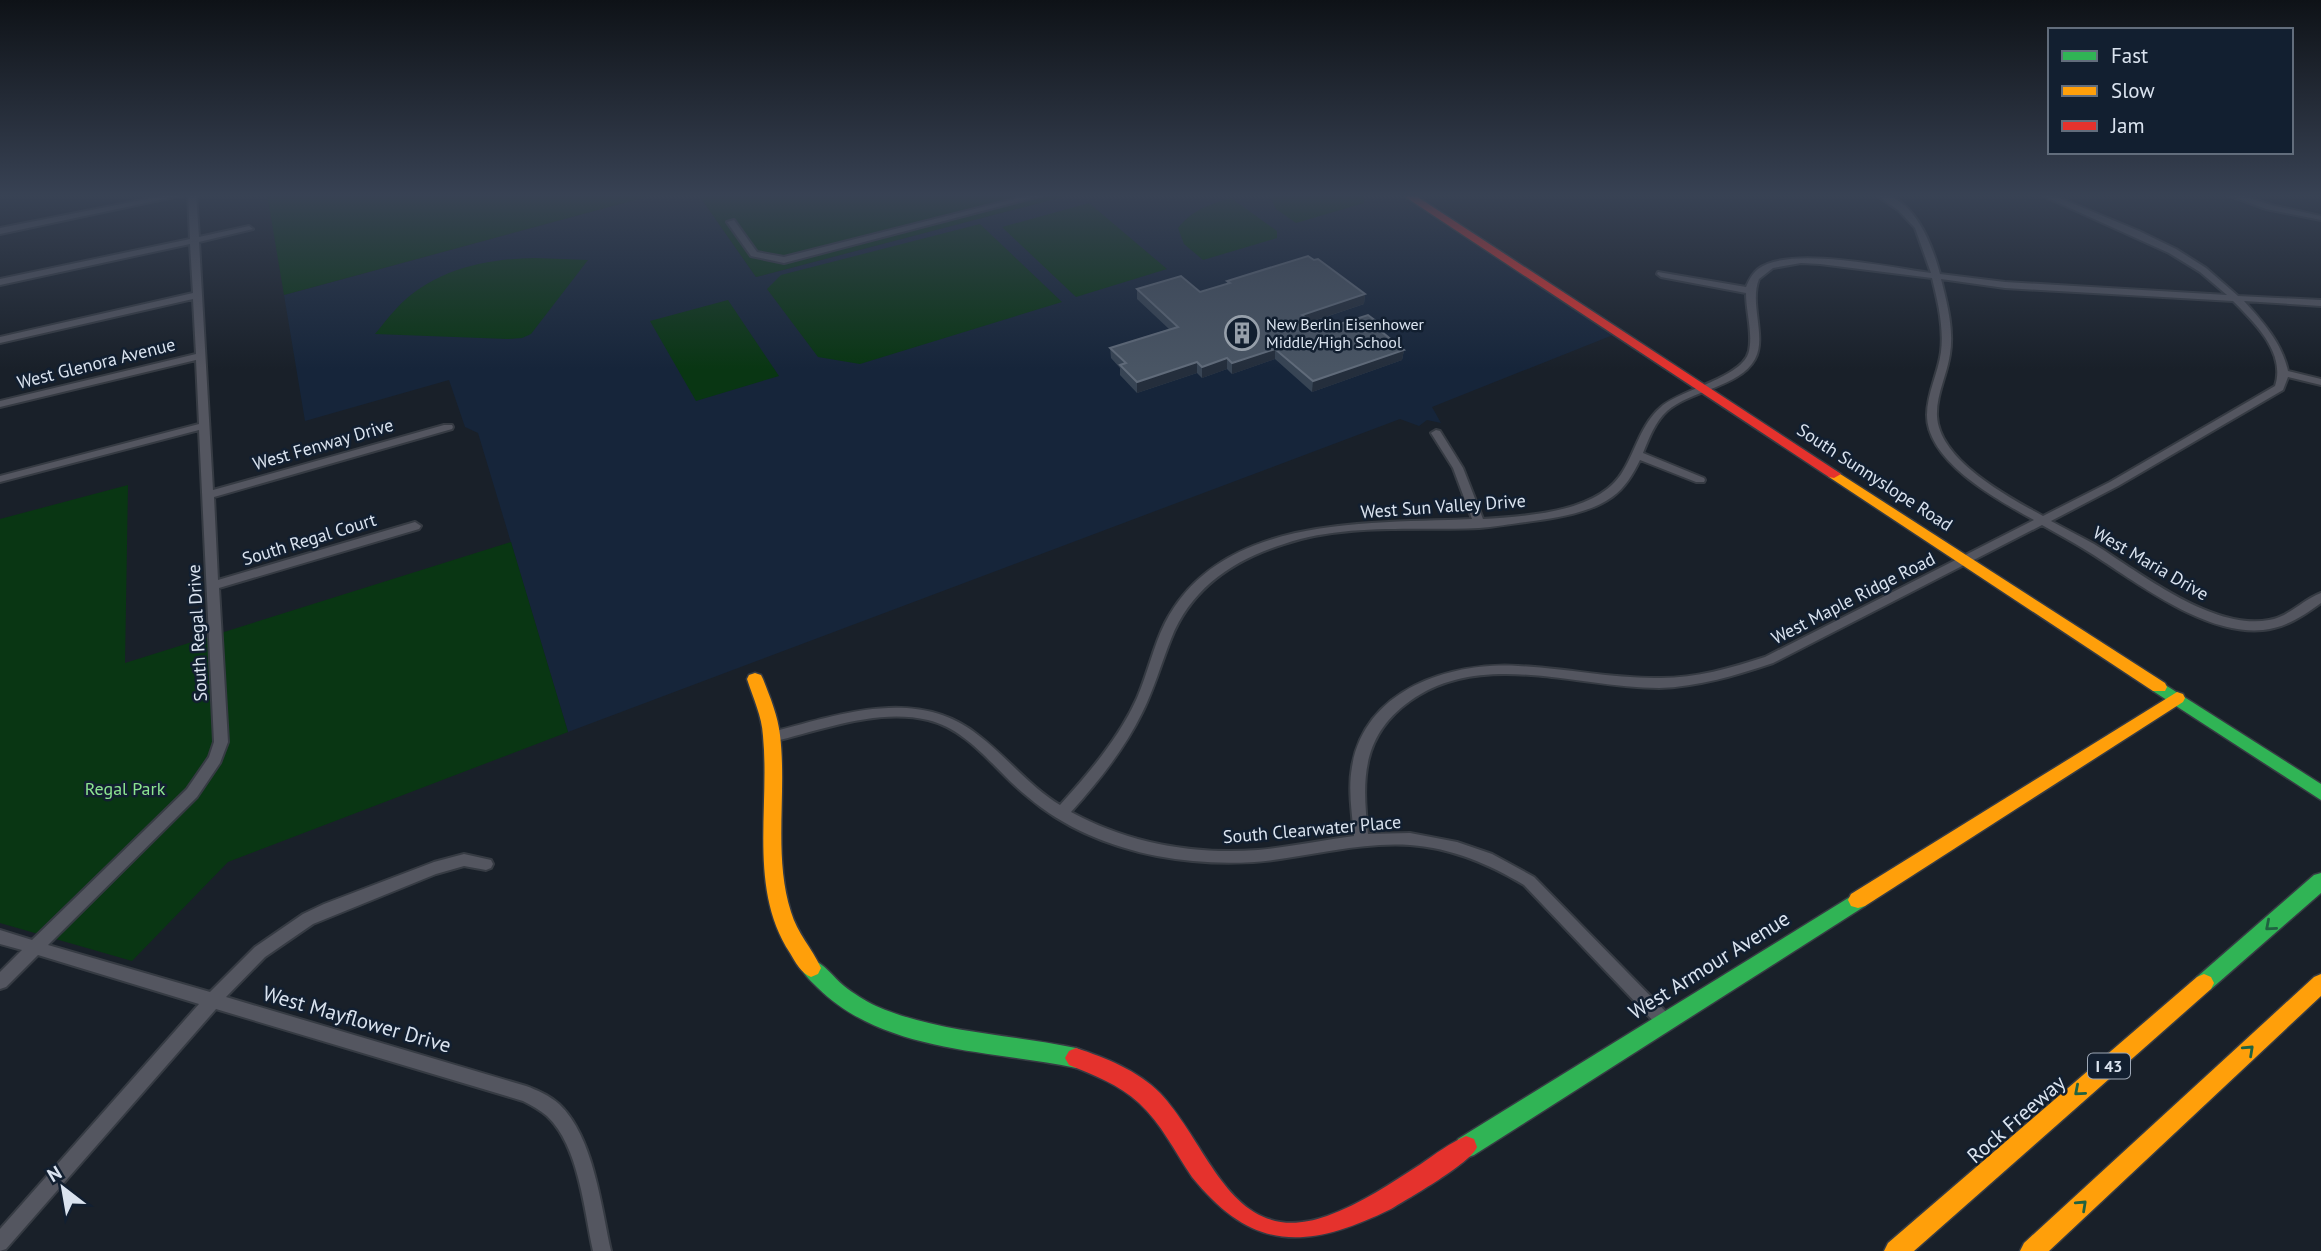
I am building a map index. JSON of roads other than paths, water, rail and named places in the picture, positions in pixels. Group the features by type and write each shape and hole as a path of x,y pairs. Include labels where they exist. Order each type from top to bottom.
{"main road":[{"name":"South Sunnyslope Road","path":"1496,252 2321,793"},
{"path":"755,679 772,737 772,887 787,933 817,976 851,1003 900,1025 932,1034 1071,1056 1126,1080 1159,1108 1211,1185 1268,1243"},
{"name":"West Armour Avenue","path":"1268,1243 1349,1218 1412,1181 2177,698"},
{"name":"Rock Freeway","path":"1896,1251 2321,881"},
{"path":"2032,1251 2321,983"}],"street":[{"path":"0,282 140,252"},
{"name":"South Regal Drive","path":"0,982 192,793 215,759 222,730 195,252"},
{"path":"753,252 784,260 814,252"},
{"name":"West Maria Drive","path":"1926,252 1947,324 1948,341 1931,414 1938,439 1971,474 2188,606 2241,624 2258,626 2284,621 2321,597"},
{"path":"2177,252 2210,274 2232,297 2276,346 2286,373 2321,382"},
{"path":"1661,274 1751,291 1757,275 1769,267 1805,260 2005,285 2321,303"},
{"name":"West Sun Valley Drive","path":"1062,813 1079,794 1134,716 1175,612 1212,574 1267,546 1313,534 1354,529 1479,524 1550,515 1590,504 1619,486 1658,414 1680,396 1738,372 1751,358 1755,346 1751,291"},
{"path":"0,340 197,295"},
{"name":"West Glenora Avenue","path":"0,404 200,356"},
{"name":"West Maple Ridge Road","path":"1363,841 1357,782 1367,741 1379,722 1398,702 1424,686 1448,676 1495,670 1658,683 1713,677 1769,660 2114,484 2270,395 2283,383 2286,373"},
{"path":"0,479 204,426"},
{"name":"West Fenway Drive","path":"208,495 448,427"},
{"path":"1436,433 1458,468 1479,524"},
{"path":"1638,455 1700,480"},
{"name":"South Regal Court","path":"214,586 415,526"},
{"path":"2241,624 2250,638"},
{"name":"South Clearwater Place","path":"772,737 875,715 914,713 937,717 970,736 1031,792 1062,813 1136,844 1189,855 1260,855 1363,841 1406,839 1466,850 1507,867 1529,881 1664,1021"},
{"path":"0,1243 213,1000 260,952 318,914 454,860 486,864"},
{"name":"West Mayflower Drive","path":"0,937 514,1089 546,1105 565,1127 580,1158 602,1251"}],"place":[{"name":"New Berlin Eisenhower Middle/High School","path":"1242,333"}],"park label":[{"name":"Regal Park","path":"125,788"}]}
